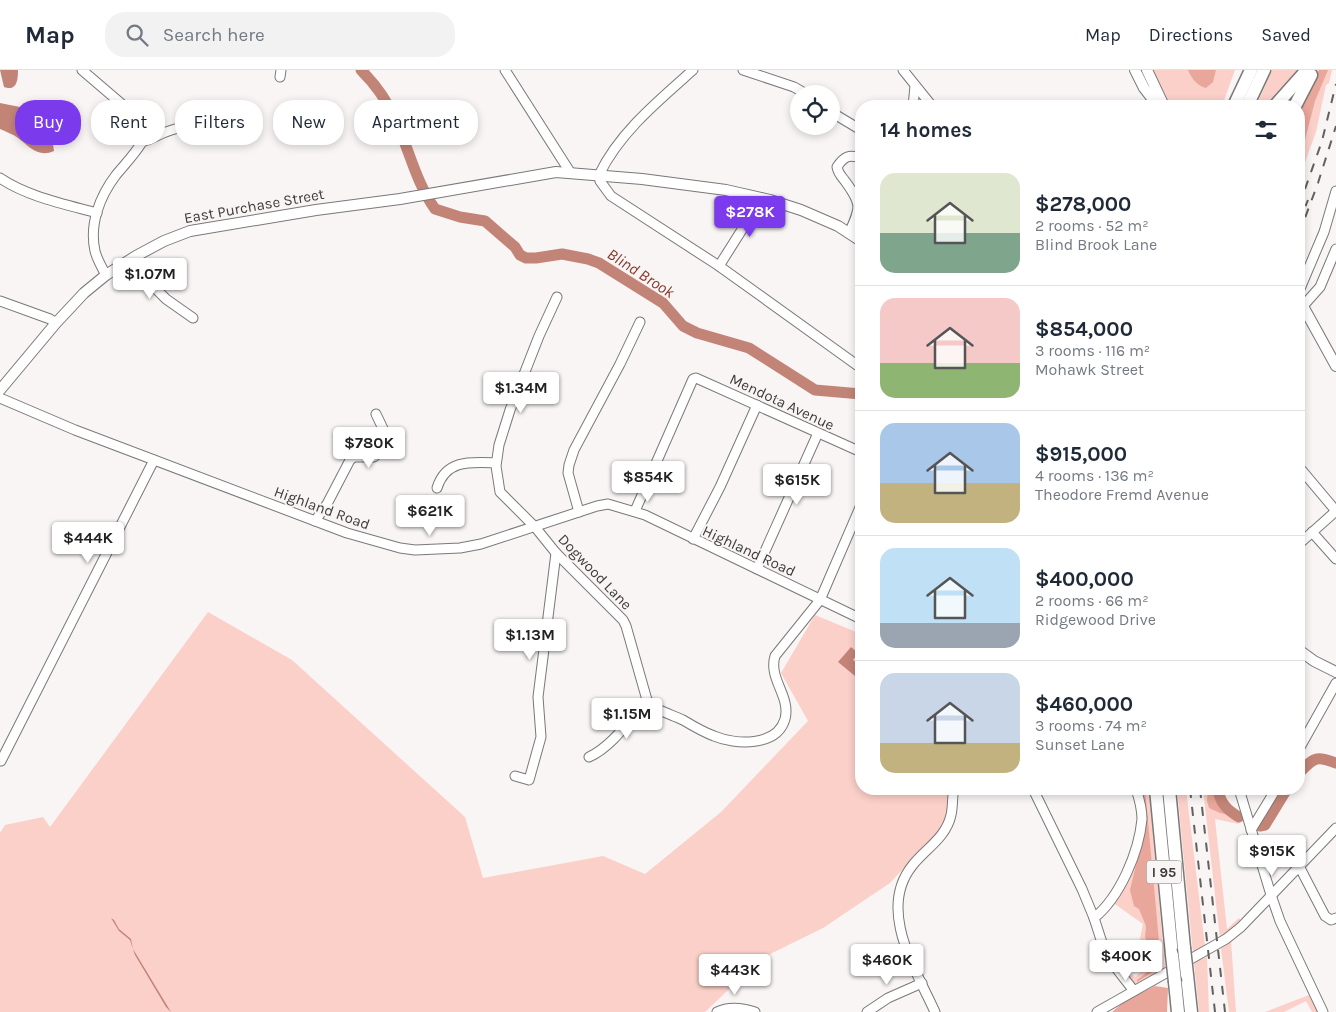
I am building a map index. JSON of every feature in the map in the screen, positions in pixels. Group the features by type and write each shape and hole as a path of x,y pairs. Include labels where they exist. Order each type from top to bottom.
{"highway":[{"path":"1232,100 1231,96 1240,70"},
{"path":"1236,100 1250,70"},
{"path":"1250,100 1264,70"},
{"path":"1280,100 1308,70"},
{"path":"1298,100 1313,70"},
{"name":"I 95","path":"1157,795 1178,1012"},
{"name":"I 95","path":"1170,795 1190,1012"}],"main road":[{"path":"1135,70 1144,88 1153,100"},
{"path":"1147,70 1161,100"},
{"name":"East Purchase Street","path":"0,390 56,323 84,293 106,275 136,256 164,241 190,231 316,210 400,199 544,173 570,172 598,175"},
{"path":"598,175 691,184 762,198 801,210 855,237"},
{"path":"1305,309 1336,366"},
{"path":"1305,654 1319,664 1336,672"}],"street":[{"path":"82,70 117,100"},
{"path":"505,70 570,172"},
{"path":"693,70 640,119 609,155 598,175 600,181 611,196 719,266 855,364"},
{"path":"743,70 790,86"},
{"path":"904,70 927,100"},
{"path":"914,100 915,86"},
{"path":"840,117 855,126"},
{"path":"165,131 175,128"},
{"path":"106,275 93,241 97,213 107,187 140,145"},
{"path":"855,156 845,157 837,167 838,172 855,196"},
{"path":"0,178 10,185 42,197 97,213"},
{"path":"1305,277 1324,232 1336,191"},
{"path":"719,266 762,198"},
{"path":"849,233 855,220"},
{"path":"1305,299 1320,287 1335,252"},
{"path":"136,256 156,289 193,318"},
{"name":"Dogwood Lane","path":"557,297 539,336 510,410 499,445 496,463 500,492 535,527 556,553 623,620 647,700"},
{"path":"0,301 50,319 56,323"},
{"path":"579,512 568,473 568,464 640,322"},
{"name":"Mendota Avenue","path":"635,512 692,380 699,378 855,449"},
{"name":"Highland Road","path":"0,398 75,430 315,521 347,533 400,548 416,550 460,548 482,544 608,504 645,514 855,616"},
{"path":"693,539 720,487 757,405"},
{"path":"315,521 327,504 350,460 354,457 374,457 384,448 384,433 376,414"},
{"path":"757,569 818,433"},
{"path":"0,761 154,460"},
{"path":"437,488 440,479 457,464 475,462 496,463"},
{"path":"1305,474 1336,511 1305,538"},
{"path":"589,757 599,753 647,700 655,708 683,720 714,737 732,742 745,742 770,736 783,724 786,708 773,674 775,656 820,600 855,519"},
{"path":"1312,532 1336,560"},
{"path":"515,776 529,780 541,737 538,697 556,553"},
{"path":"1305,738 1336,683"},
{"path":"936,1012 909,957 900,926 898,905 900,890 911,867 937,842 947,826 951,817 953,795"},
{"path":"1036,795 1074,871 1094,918 1106,955 1134,991"},
{"path":"1094,918 1101,912 1120,885 1135,849 1142,814 1137,795"},
{"path":"1241,795 1271,896 1288,940 1323,1012"},
{"path":"1251,830 1272,795"},
{"path":"1098,1012 1226,939 1241,927 1336,828"},
{"path":"1299,866 1326,916 1331,920 1336,918"},
{"path":"867,1012 888,998 922,983"},
{"path":"717,1012 728,1008 743,1008 755,1012"}],"shaded area":[{"path":"0,70 18,70 16,84 12,88 4,87"},
{"path":"1150,70 1235,70 1224,100 1167,100"},
{"path":"1188,70 1216,70 1213,82 1206,88 1195,81"},
{"path":"1272,70 1302,70 1273,100 1259,100"},
{"path":"1317,70 1332,70 1329,83 1326,85 1316,132 1305,162 1305,100 1302,100"},
{"path":"1319,70 1328,70 1315,101 1305,140 1305,100"},
{"path":"0,103 15,106 15,136 0,129"},
{"path":"26,145 53,145 54,151 43,153"},
{"path":"208,612 292,660 465,817 483,878 603,856 645,874 721,812 808,721 781,673 815,615 855,632 855,795 950,795 942,827 890,883 823,928 762,958 705,1012 0,1012 0,833 5,825 43,817 50,827"},
{"path":"851,647 855,650 853,660 855,662 855,676 838,662"},
{"path":"1139,795 1150,795 1165,968 1134,985 1116,963 1135,977 1148,966 1140,938 1143,924 1112,902 1140,842"},
{"path":"1141,795 1146,795 1161,963 1158,969 1137,982 1146,973 1152,954 1145,937 1146,926 1139,909 1134,906 1130,890 1140,848"},
{"path":"1178,795 1187,795 1205,946 1193,953"},
{"path":"1204,795 1222,795 1230,806 1237,811 1239,824 1215,819 1227,929 1240,919 1220,939"},
{"path":"1208,795 1222,795 1231,811 1235,812 1237,817 1209,808"},
{"path":"111,918 119,929 131,939 133,949 130,940 119,931"},
{"path":"1231,941 1236,1012 1229,1012 1221,949"},
{"path":"133,949 171,1012 166,1007"},
{"path":"1207,957 1209,1012 1199,1012 1194,962"},
{"path":"1155,986 1168,988 1167,1012 1112,1012 1125,1001"},
{"path":"1309,995 1318,1012 1312,1012 1306,1001 1284,1012 1265,1012"}],"waterway":[{"name":"Blind Brook","path":"361,70 380,92 391,111 417,176 435,209 460,217 485,221 515,247 520,255 526,258 562,254 599,263 663,303 683,326 697,333 749,348 815,390 855,393"},
{"name":"Blind Brook","path":"1305,767 1315,759 1336,763"},
{"name":"Blind Brook","path":"1219,795 1225,806 1239,817"},
{"name":"Blind Brook","path":"1260,826 1265,825 1283,795"}],"railway":[{"path":"1305,189 1322,141 1336,84"},
{"path":"1305,218 1336,126"},
{"path":"1305,208 1308,200"},
{"path":"1191,795 1215,1012"},
{"path":"1201,795 1225,1012"}]}
